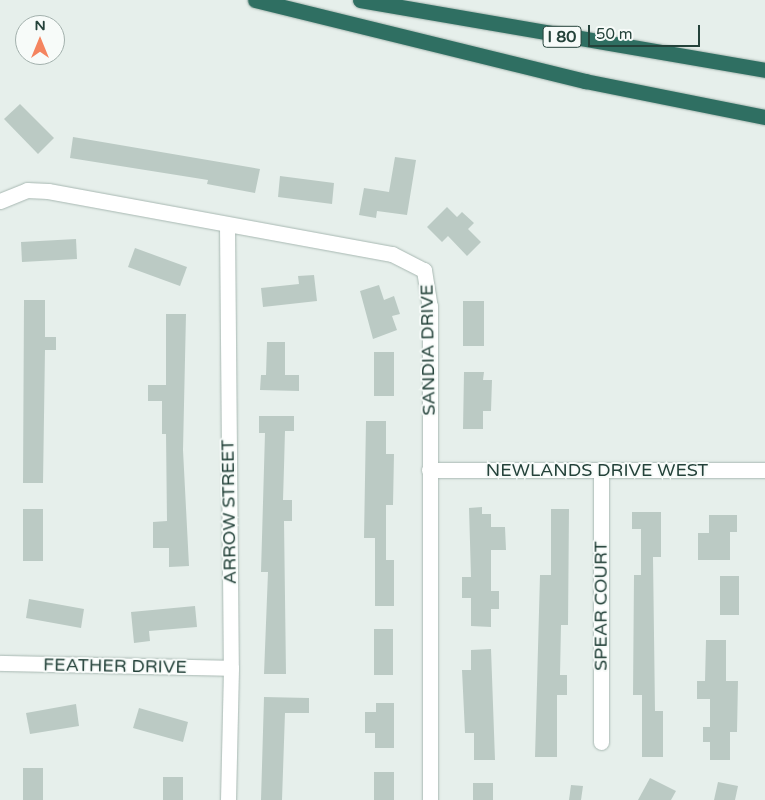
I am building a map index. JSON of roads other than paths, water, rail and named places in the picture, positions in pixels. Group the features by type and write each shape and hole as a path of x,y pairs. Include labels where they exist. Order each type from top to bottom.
{"highway":[{"path":"255,0 585,81 765,117"},
{"name":"I 80","path":"360,0 765,70"}],"street":[{"name":"SANDIA DRIVE","path":"3,199 27,190 48,191 392,254 424,270 430,306 430,800"},
{"name":"ARROW STREET","path":"227,224 231,668 228,800"},
{"name":"NEWLANDS DRIVE WEST","path":"429,470 765,470"},
{"name":"SPEAR COURT","path":"601,470 601,742"},
{"name":"FEATHER DRIVE","path":"0,663 231,668"}]}
